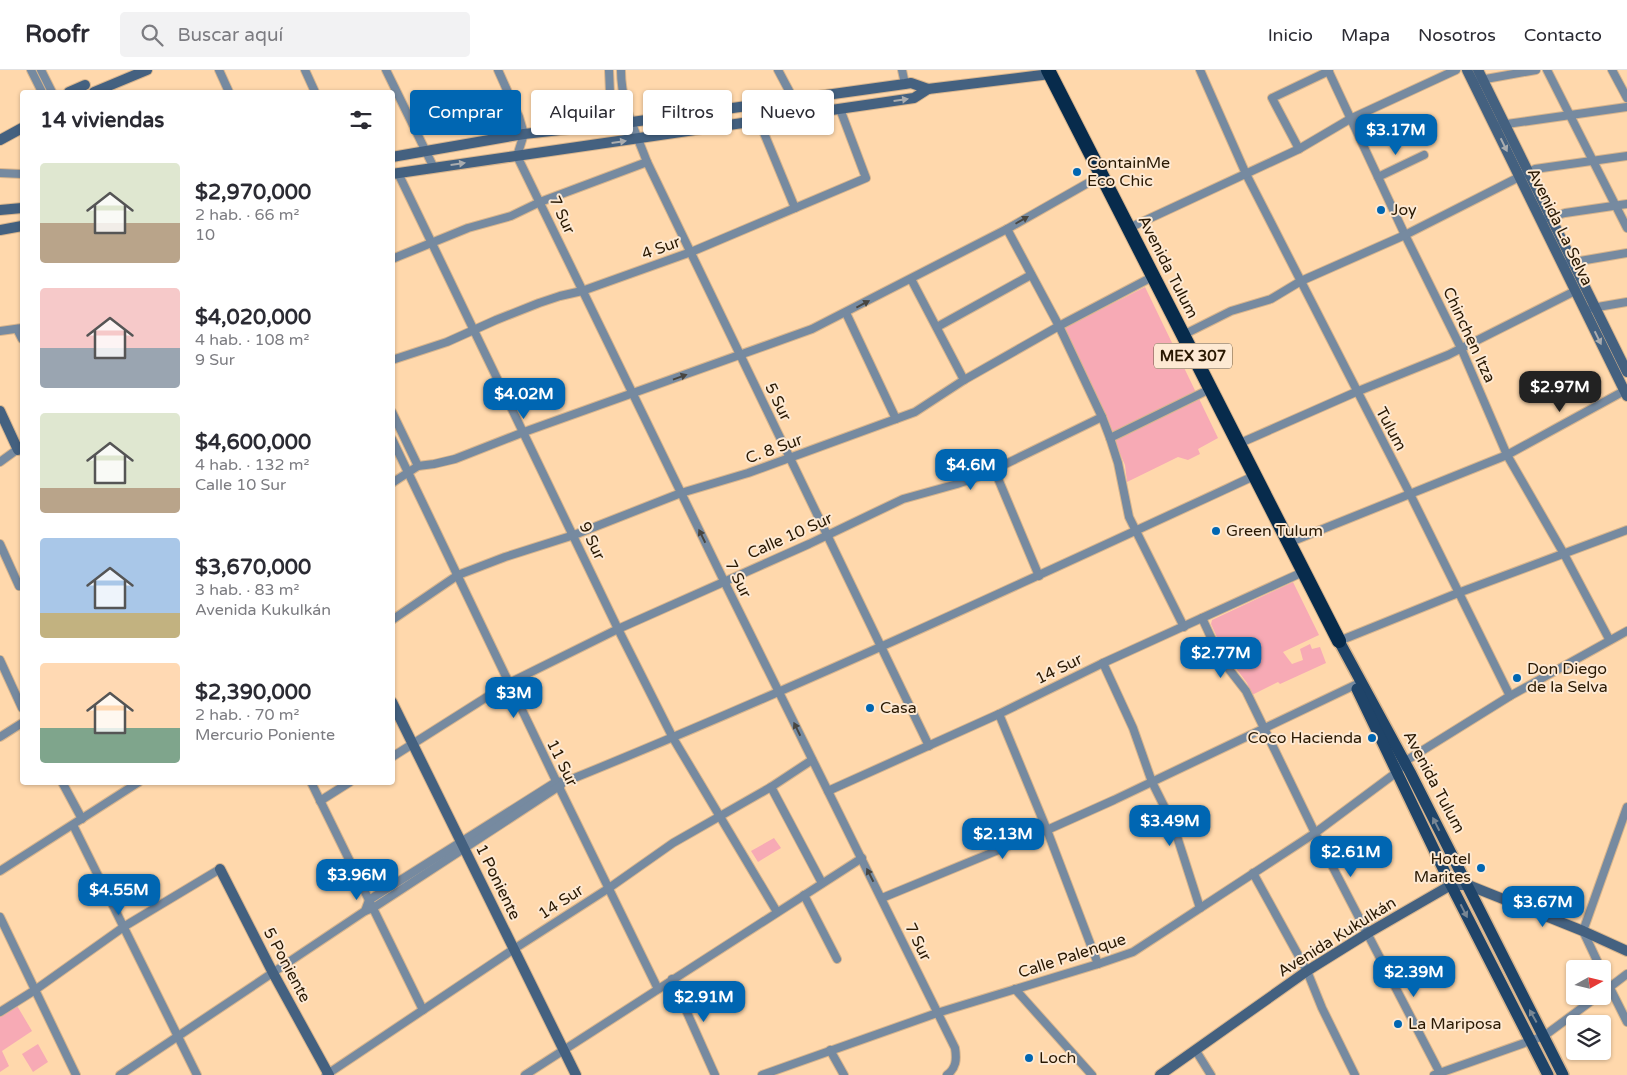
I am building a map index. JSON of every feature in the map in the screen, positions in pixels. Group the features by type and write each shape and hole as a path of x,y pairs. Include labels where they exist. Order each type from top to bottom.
{"highway":[{"name":"Avenida Tulum","path":"1049,72 1339,641"}],"main road":[{"name":"Avenida Tulum","path":"1339,641 1355,685 1451,885 1548,1075"},
{"name":"Avenida Tulum","path":"1339,641 1468,885 1563,1075"}],"street":[{"path":"31,70 41,90"},
{"path":"41,70 51,90"},
{"path":"99,90 147,70"},
{"path":"219,70 228,90"},
{"path":"305,70 314,90"},
{"path":"386,70 434,168"},
{"path":"498,70 520,117 524,134 517,156"},
{"path":"609,70 610,90"},
{"name":"5 Sur","path":"621,70 623,90"},
{"path":"778,70 789,90"},
{"path":"902,70 905,84"},
{"name":"Tulum","path":"1200,70 1246,174 1356,392 1410,494 1510,696"},
{"path":"1299,149 1272,98 1328,70"},
{"name":"Chinchen Itza","path":"1328,70 1405,235 1462,348 1507,454 1564,554 1609,639"},
{"path":"1129,228 1299,149 1350,119 1456,70"},
{"name":"Avenida La Selva","path":"1467,70 1478,77 1590,309 1608,357 1626,394"},
{"path":"1478,77 1536,70"},
{"path":"1547,70 1627,228"},
{"path":"1612,70 1627,98"},
{"path":"834,94 905,84 928,88 1049,72"},
{"path":"74,90 85,86"},
{"path":"834,110 914,98 928,88"},
{"path":"633,122 742,107"},
{"path":"1500,125 1627,107"},
{"name":"4 Sur","path":"395,359 447,342 474,329 553,298 582,291 690,252 866,178 840,109"},
{"path":"395,173 742,124"},
{"name":"5 Sur","path":"633,125 647,162 929,746"},
{"path":"0,140 20,129"},
{"path":"395,157 531,133"},
{"path":"765,135 795,208"},
{"path":"1378,177 1424,155"},
{"name":"7 Sur","path":"517,156 812,760 956,1048 954,1068 949,1074"},
{"path":"1183,335 1231,311 1271,299 1301,282 1405,235 1541,167 1594,162 1627,156"},
{"path":"395,258 477,225 511,216 540,202 647,162"},
{"path":"0,173 20,174"},
{"name":"9 Sur","path":"395,173 432,242 618,629 673,738 777,912"},
{"path":"395,481 418,466 455,459 524,432 812,330 1007,229 1102,175"},
{"path":"1546,219 1565,213 1627,204"},
{"path":"0,210 20,208"},
{"path":"0,230 20,226"},
{"path":"1007,229 1058,326 1102,417 1118,463 1125,504 1136,531 1184,627"},
{"path":"1568,263 1627,253"},
{"name":"Avenida La Selva","path":"1568,263 1575,291 1622,352 1627,372"},
{"path":"937,327 1031,275"},
{"name":"C. 8 Sur","path":"395,618 458,575 574,535 681,493 748,473 915,412 964,380 1058,326 1154,276"},
{"path":"911,279 964,380"},
{"path":"1238,444 1462,348 1575,291"},
{"path":"1590,309 1627,302"},
{"path":"846,313 896,419"},
{"path":"0,331 20,328"},
{"path":"1608,357 1622,352"},
{"path":"1110,438 1210,389"},
{"path":"1288,542 1507,454 1626,394"},
{"path":"0,411 20,448 0,462"},
{"name":"Calle 10 Sur","path":"395,755 509,682 618,629 903,499 957,484 994,470 1102,417"},
{"path":"395,418 418,466"},
{"name":"11 Sur","path":"395,444 410,472 557,784 658,989"},
{"path":"994,470 1039,576"},
{"path":"120,1075 365,911 373,908 434,864 557,784 673,738 881,647 1254,476"},
{"path":"1339,641 1458,593 1627,530"},
{"path":"0,544 19,586"},
{"name":"14 Sur","path":"828,791 999,714 1103,663 1303,572"},
{"path":"1202,618 1226,668 1242,684 1315,833 1368,933 1438,1074 1544,1036 1586,1005"},
{"path":"1404,762 1510,696 1609,639 1627,631"},
{"path":"0,660 20,704"},
{"path":"1103,663 1133,728 1152,782 1179,839 1200,908"},
{"path":"882,898 1047,830 1114,800 1355,685"},
{"name":"1 Poniente","path":"395,708 576,1075"},
{"path":"999,714 1047,830 1098,964"},
{"path":"0,737 20,724"},
{"name":"14 Sur","path":"328,1075 673,843 771,787 812,760"},
{"name":"Calle Palenque","path":"762,1075 937,1013 1133,952 1315,833 1397,772 1404,762"},
{"path":"64,785 82,819"},
{"path":"0,871 134,785"},
{"path":"312,785 423,1010"},
{"path":"320,801 345,785"},
{"path":"771,787 822,883"},
{"path":"1597,960 1583,931 1624,825 1627,807"},
{"path":"73,824 197,1075"},
{"path":"525,1075 862,858"},
{"path":"365,911 369,900 434,864"},
{"path":"0,1012 35,990 124,926 220,869"},
{"name":"5 Poniente","path":"220,869 328,1075"},
{"path":"1253,873 1307,971 1322,1008 1355,1075"},
{"path":"1451,885 1468,885 1583,931 1627,951"},
{"name":"Avenida Kukulkán","path":"1160,1075 1307,971 1451,885"},
{"path":"804,895 836,959"},
{"path":"0,917 76,1075"},
{"path":"1611,987 1627,974"},
{"path":"672,979 715,1075"},
{"path":"1015,989 1092,1075"},
{"path":"1611,990 1627,1022"},
{"path":"830,1050 844,1075"},
{"path":"1196,1050 1211,1075"}],"shaded area":[{"path":"1145,287 1218,438 1198,449 1200,454 1188,460 1178,457 1127,482 1125,465 1064,328"},
{"path":"1293,582 1319,635 1283,652 1292,664 1303,660 1300,649 1310,644 1312,649 1320,647 1326,663 1280,684 1278,682 1252,695 1247,683 1223,651 1211,624 1212,620"},
{"path":"774,838 781,848 758,862 751,851"},
{"path":"16,1004 32,1031 2,1051 9,1066 0,1072 0,1014"},
{"path":"38,1044 48,1062 33,1072 22,1054"}],"place":[{"name":"ContainMe Eco Chic","path":"1077,172"},
{"name":"Joy","path":"1381,210"},
{"name":"Green Tulum","path":"1216,531"},
{"name":"Don Diego de la Selva","path":"1517,678"},
{"name":"Casa","path":"870,708"},
{"name":"Coco Hacienda","path":"1372,738"},
{"name":"Hotel Marites","path":"1481,868"},
{"name":"La Mariposa","path":"1398,1024"},
{"name":"Loch","path":"1029,1058"}]}
